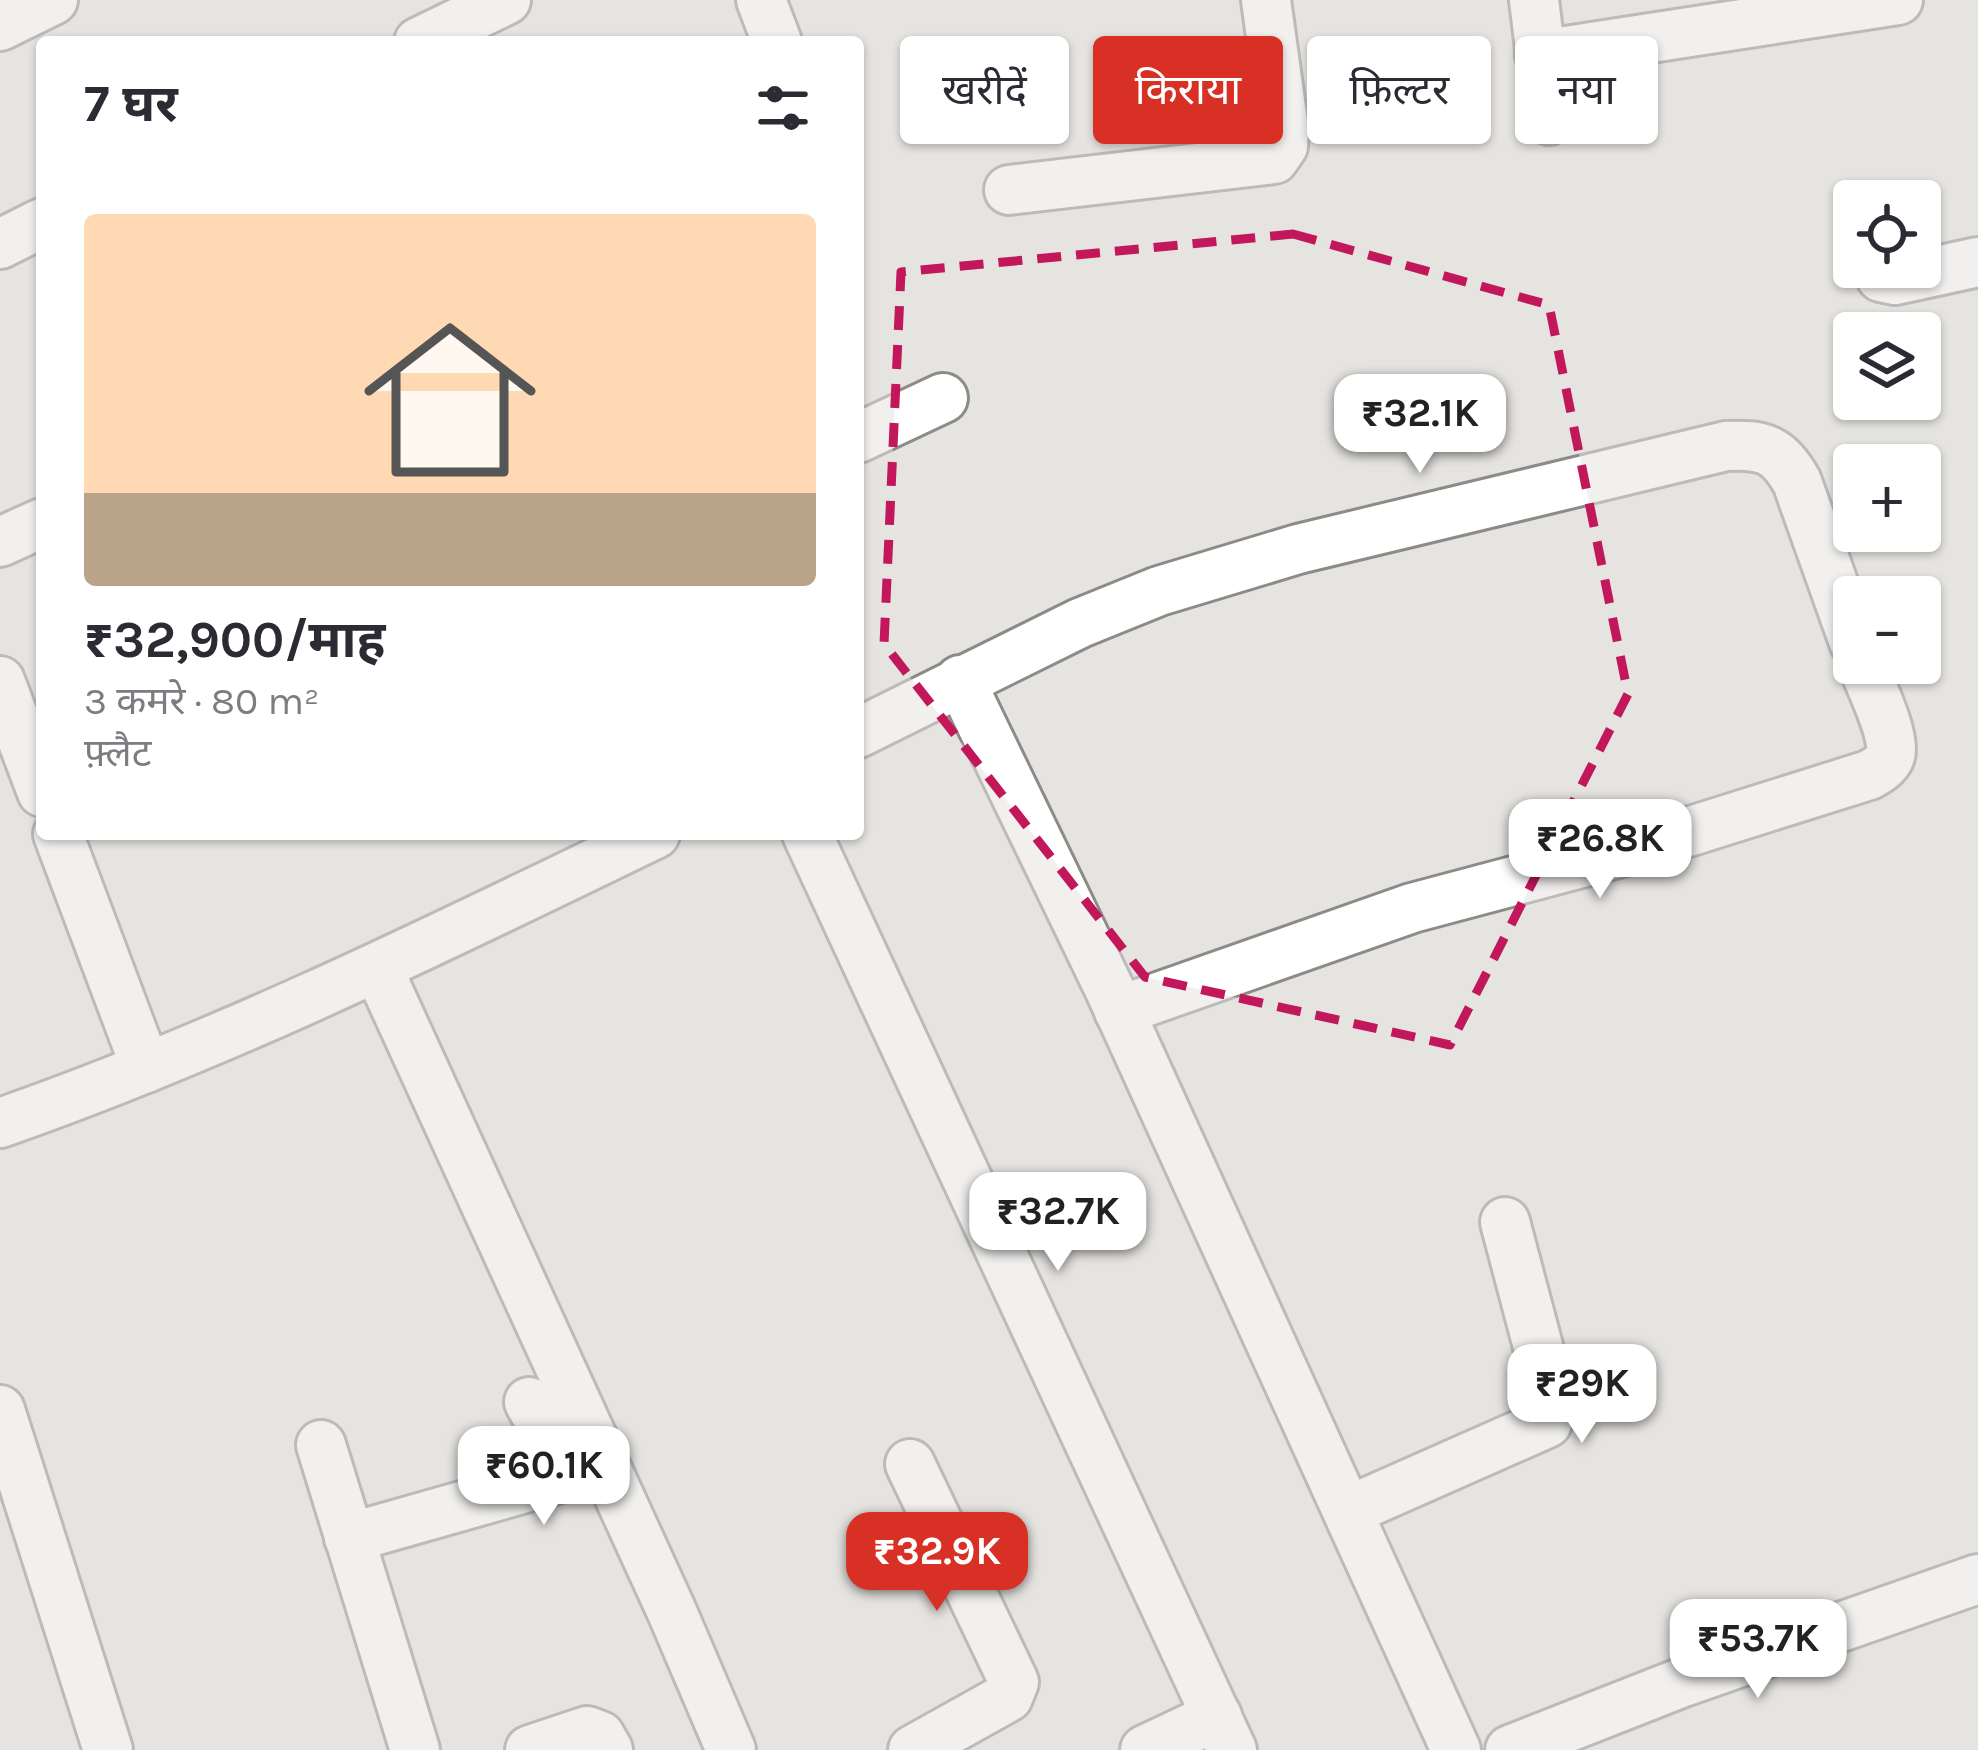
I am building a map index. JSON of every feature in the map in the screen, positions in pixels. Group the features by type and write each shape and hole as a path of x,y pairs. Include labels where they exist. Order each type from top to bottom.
{"street":[{"path":"0,26 53,0"},
{"path":"431,36 506,0"},
{"path":"761,0 775,36"},
{"path":"1009,190 1274,159 1283,146 1284,130 1266,0"},
{"path":"1534,0 1538,36"},
{"path":"1658,37 1898,0"},
{"path":"0,244 36,227"},
{"path":"1941,270 1978,262"},
{"path":"864,435 943,398"},
{"path":"864,730 1080,622 1219,572 1606,472 1726,446 1772,448 1785,461 1833,583"},
{"path":"0,542 36,526"},
{"path":"960,680 1119,1011 1456,1750"},
{"path":"1119,1011 1412,908 1637,848 1869,775 1891,755 1892,741 1870,684"},
{"path":"2,692 36,777"},
{"path":"60,840 146,1068"},
{"path":"0,1123 146,1068 378,969 643,840"},
{"path":"811,840 1224,1733 1145,1750"},
{"path":"378,969 731,1750"},
{"path":"1348,1511 1547,1423 1549,1388 1505,1222"},
{"path":"349,1538 560,1478 563,1464 529,1402"},
{"path":"0,1411 108,1750"},
{"path":"321,1445 415,1750"},
{"path":"910,1464 1014,1682 1009,1697 913,1750"},
{"path":"1510,1750 1683,1682 1978,1579"},
{"path":"530,1750 587,1731 600,1736 608,1750"}],"highlighted area":[{"path":"1293,234 1549,305 1628,694 1450,1045 1145,977 884,644 901,272"}]}
